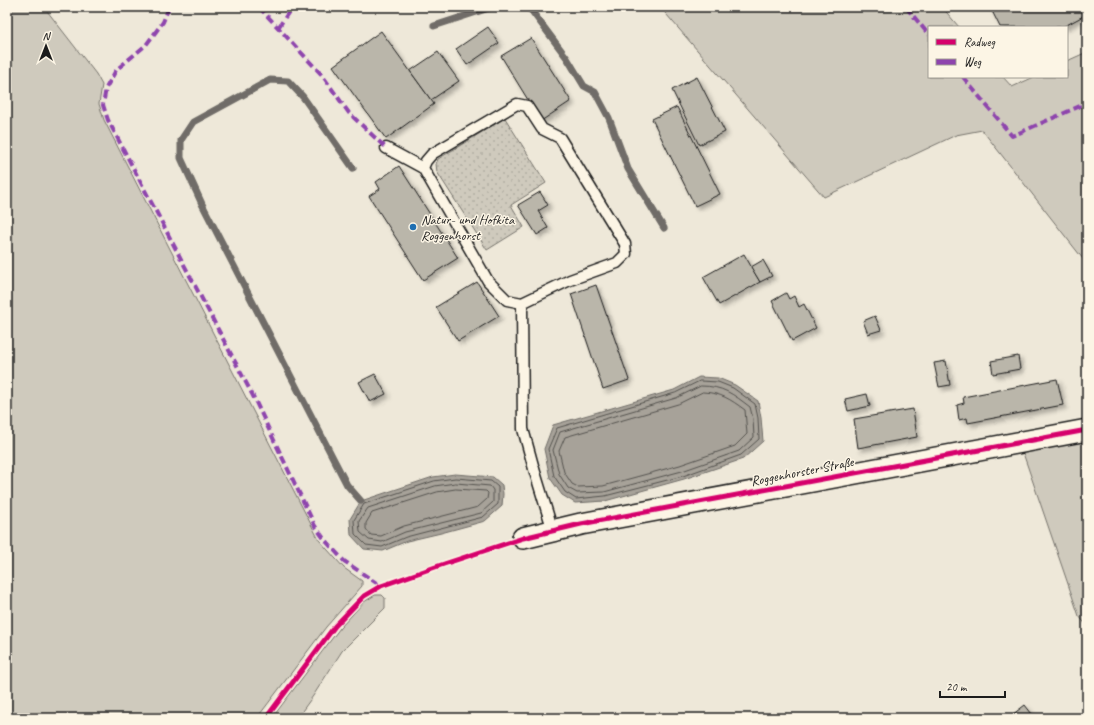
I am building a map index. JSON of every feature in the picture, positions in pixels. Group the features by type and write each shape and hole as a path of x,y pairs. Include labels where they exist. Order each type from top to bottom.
{"street":[{"name":"Roggenhorster Straße","path":"523,538 581,524 1087,430"}],"lane":[{"path":"386,148 423,168 488,281 507,300 522,303 570,280 617,263 626,254 625,244 560,138 542,129 527,106 517,104 432,154 426,161 423,168"},
{"path":"522,303 523,429 553,531"}],"shaded area":[{"path":"7,7 44,7 96,74 102,85 99,104 104,120 319,540 344,568 362,581 362,586 326,627 257,718 7,718"},
{"path":"660,7 942,7 958,26 928,26 928,78 1004,78 1012,87 1032,78 1068,78 1068,61 1087,52 1087,264 982,130 956,135 824,197"},
{"path":"505,118 546,183 511,205 524,227 487,250 437,172 436,164 438,159"},
{"path":"1087,438 1087,626 1079,616 1022,450"},
{"path":"375,595 382,595 385,598 385,608 342,651 297,718 272,718 340,628 364,602"}],"water":[{"path":"699,377 718,378 735,385 758,401 763,441 743,459 684,479 605,501 575,503 562,495 550,478 544,449 553,425 674,390"},
{"path":"455,474 493,477 502,485 502,506 485,521 407,541 383,551 364,549 351,535 350,519 361,501 433,477"}],"building":[{"path":"990,7 1087,7 1087,14 1065,26 1000,26"},
{"path":"488,27 499,43 467,65 456,49"},
{"path":"381,31 434,104 386,139 333,66"},
{"path":"531,38 571,101 541,121 501,56"},
{"path":"438,52 459,81 431,100 410,71"},
{"path":"697,77 725,132 699,145 672,90"},
{"path":"677,107 720,194 695,206 652,119"},
{"name":"Natur- und Hofkita Roggenhorst","path":"399,166 458,258 423,280 369,196 380,189 376,182"},
{"path":"540,192 548,205 538,211 548,228 537,235 518,205"},
{"path":"744,254 760,282 719,305 703,277"},
{"path":"763,260 772,276 760,282 751,267"},
{"path":"477,282 499,316 458,341 436,307"},
{"path":"596,285 629,380 603,389 571,294"},
{"path":"786,293 789,299 794,296 799,307 804,304 816,328 792,341 772,301"},
{"path":"875,316 881,330 868,334 863,321"},
{"path":"1018,356 1020,369 993,374 991,361"},
{"path":"946,361 950,385 939,387 934,363"},
{"path":"375,374 386,394 370,402 359,382"},
{"path":"1057,379 1063,405 968,423 967,418 959,420 957,405 964,403 963,397"},
{"path":"867,394 870,406 848,411 845,399"},
{"path":"913,409 917,437 858,448 854,419"},
{"path":"1025,705 1035,718 1008,718"}],"waterway":[{"path":"434,26 492,7"},
{"path":"525,7 531,10 567,58 584,86 595,92 609,118 628,169 664,228"},
{"path":"353,168 303,97 288,81 270,80 193,122 181,140 181,158 202,204 347,485 361,501"}],"marked path":[{"path":"169,7 163,22 146,45 116,70 106,88 103,105 108,120 252,394 315,526 325,540 344,561 381,586"},
{"path":"259,7 322,75 349,113 386,148"},
{"path":"278,28 292,7"},
{"path":"906,7 928,34"},
{"path":"964,78 1012,136 1087,103"}],"cycle path":[{"path":"266,718 335,626 364,596 381,586 523,538 581,524 1087,430"}],"place":[{"name":"Natur- und Hofkita Roggenhorst","path":"413,227"}]}
